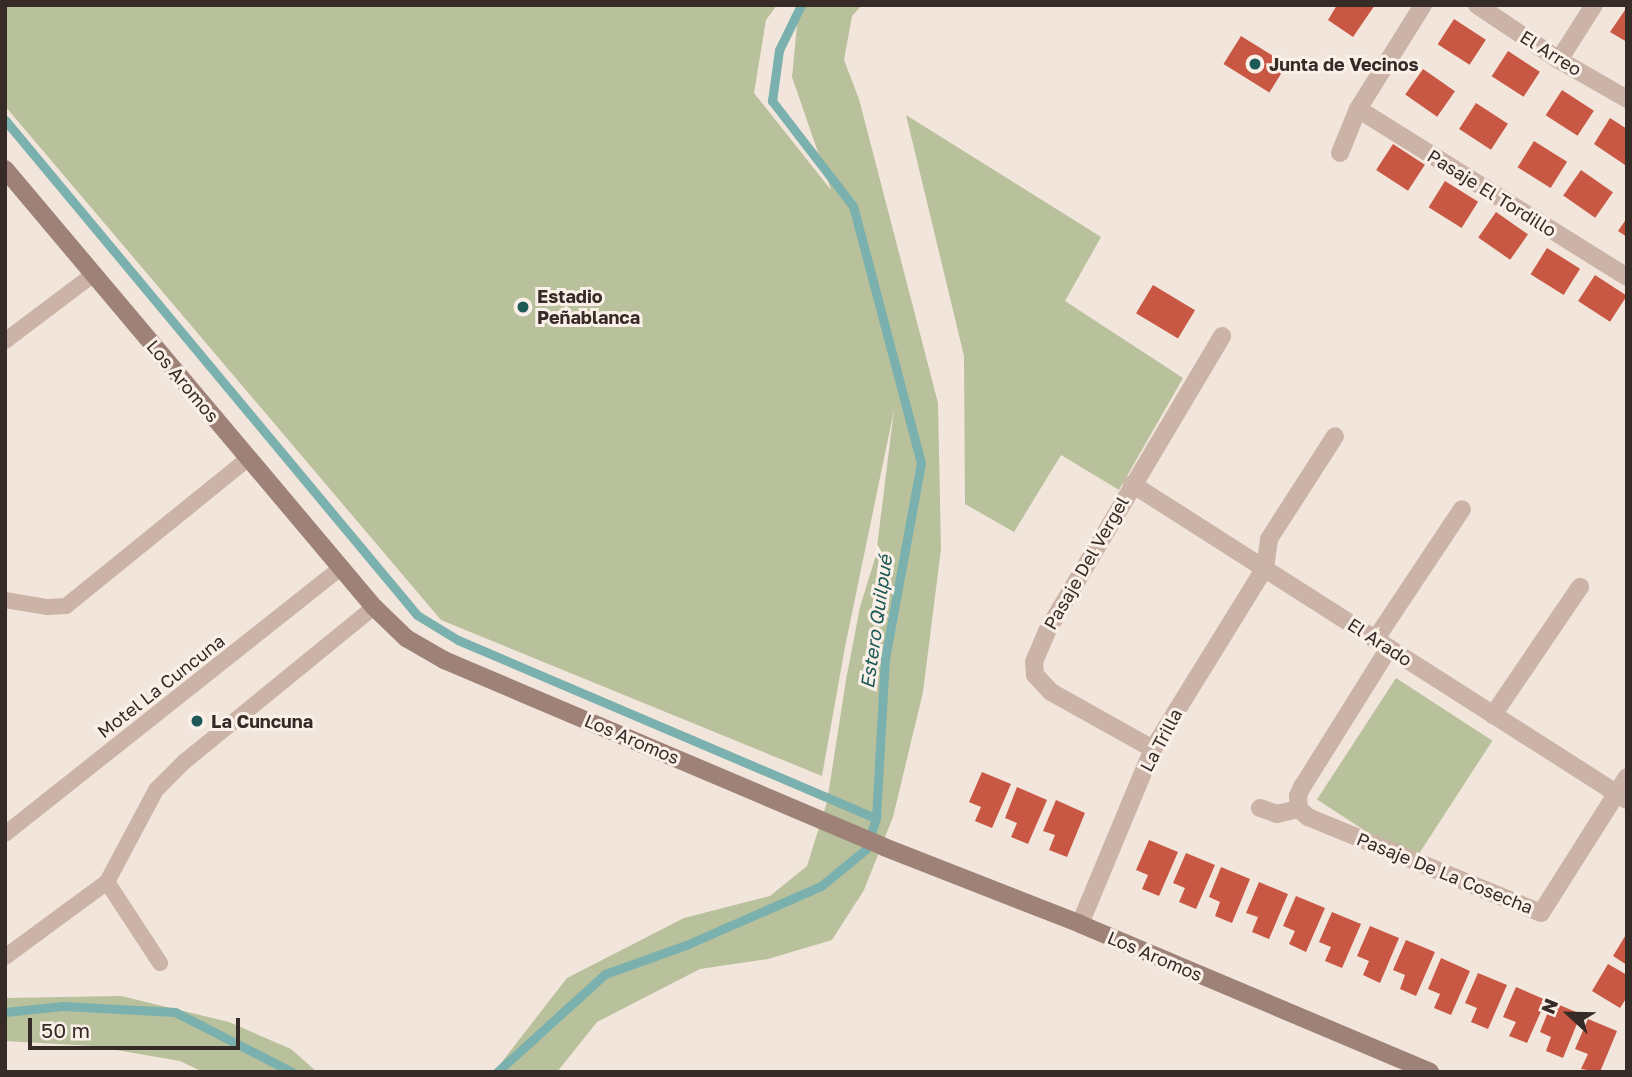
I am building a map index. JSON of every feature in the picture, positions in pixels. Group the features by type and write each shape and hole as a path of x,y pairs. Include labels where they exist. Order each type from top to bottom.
{"street":[{"path":"1340,153 1358,109 1423,5"},
{"name":"El Arreo","path":"1477,5 1559,60 1627,99"},
{"path":"1559,60 1594,5"},
{"name":"Pasaje El Tordillo","path":"1358,109 1627,276"},
{"name":"Los Aromos","path":"5,169 374,607 406,638 444,660 884,847 1080,924 1430,1072"},
{"name":"Pasaje Del Vergel","path":"1153,749 1051,692 1035,675 1038,648 1132,484 1222,336"},
{"name":"La Trilla","path":"1080,924 1153,749 1265,568 1269,539 1335,436"},
{"name":"El Arado","path":"1132,484 1621,797"},
{"path":"1260,808 1277,814 1299,809 1302,787 1462,509"},
{"path":"1493,715 1580,587"},
{"path":"1621,797 1627,777"},
{"name":"Pasaje De La Cosecha","path":"1299,809 1308,817 1541,913 1621,797"}],"lane":[{"path":"5,341 94,274"},
{"path":"5,600 47,607 66,606 249,458"},
{"name":"Motel La Cuncuna","path":"5,834 341,568"},
{"path":"5,957 107,882 156,790 184,762 374,607"},
{"path":"107,882 160,963"}],"green space":[{"name":"Estadio Peñablanca","path":"5,5 777,5 766,20 754,93 831,190 792,77 799,5 862,5 852,16 844,60 859,99 938,403 941,549 923,692 893,817 864,890 832,940 768,959 700,969 597,1022 557,1072 494,1072 567,978 684,918 770,896 807,866 827,802 860,607 876,555 894,410 845,647 822,776 441,620 5,106"},
{"path":"906,115 1101,237 1065,301 1183,378 1119,490 1061,455 1014,532 965,504 964,356"},
{"path":"1396,678 1492,741 1413,862 1317,800"},
{"path":"121,996 229,1022 291,1049 317,1072 203,1072 180,1061 93,1046 5,1041 5,998"}],"building":[{"path":"1337,5 1375,5 1353,37 1328,20"},
{"path":"1627,7 1627,42 1610,32"},
{"path":"1454,19 1486,40 1470,65 1438,44"},
{"name":"Junta de Vecinos","path":"1241,36 1287,65 1269,93 1224,64"},
{"path":"1508,51 1540,72 1524,97 1492,76"},
{"path":"1423,69 1455,91 1437,117 1405,94"},
{"path":"1562,90 1594,111 1578,136 1546,115"},
{"path":"1476,103 1508,124 1491,150 1459,129"},
{"path":"1610,118 1627,129 1625,165 1594,144"},
{"path":"1534,141 1567,162 1551,188 1518,167"},
{"path":"1393,144 1425,165 1408,191 1376,170"},
{"path":"1581,170 1613,192 1595,218 1563,195"},
{"path":"1445,181 1478,202 1462,228 1429,207"},
{"path":"1496,212 1528,234 1510,260 1478,237"},
{"path":"1627,218 1627,237 1618,231"},
{"path":"1547,248 1580,269 1564,295 1531,274"},
{"path":"1595,275 1627,296 1610,322 1578,301"},
{"path":"1153,285 1195,310 1178,339 1136,313"},
{"path":"982,772 1011,784 992,828 975,821 981,807 969,802"},
{"path":"1017,787 1047,800 1028,844 1011,837 1017,823 1005,818"},
{"path":"1056,800 1085,813 1067,857 1049,850 1055,835 1043,831"},
{"path":"1149,840 1178,852 1159,896 1142,889 1148,875 1136,870"},
{"path":"1186,853 1215,865 1196,909 1179,902 1185,888 1173,883"},
{"path":"1221,867 1250,879 1232,923 1215,916 1220,902 1209,897"},
{"path":"1259,882 1288,894 1269,939 1252,932 1258,917 1246,913"},
{"path":"1296,896 1325,908 1306,952 1289,944 1295,931 1283,926"},
{"path":"1332,912 1361,924 1342,968 1325,961 1331,947 1319,942"},
{"path":"1370,926 1399,938 1380,983 1363,975 1369,961 1357,956"},
{"path":"1627,933 1627,965 1613,956"},
{"path":"1406,940 1435,952 1416,996 1400,989 1405,975 1393,970"},
{"path":"1441,958 1470,971 1451,1015 1434,1008 1440,994 1428,989"},
{"path":"1608,964 1627,975 1627,997 1620,1008 1592,991"},
{"path":"1478,973 1507,985 1488,1029 1471,1022 1477,1008 1465,1003"},
{"path":"1516,987 1546,1000 1527,1043 1509,1036 1516,1022 1503,1017"},
{"path":"1552,1002 1581,1014 1563,1058 1546,1051 1551,1037 1540,1032"},
{"path":"1588,1019 1617,1031 1600,1072 1581,1069 1588,1054 1575,1049"}],"waterway":[{"name":"Estero Quilpué","path":"497,1072 605,974 686,945 821,886 866,849 876,818 885,659 921,463 853,206 772,101 779,50 801,5"},
{"path":"5,120 417,615 458,640 876,818"},
{"name":"Estero Quilpué","path":"5,1012 63,1006 175,1012 292,1072"}],"place":[{"name":"Junta de Vecinos","path":"1255,64"},
{"name":"Estadio Peñablanca","path":"523,307"},
{"name":"La Cuncuna","path":"197,721"}]}
